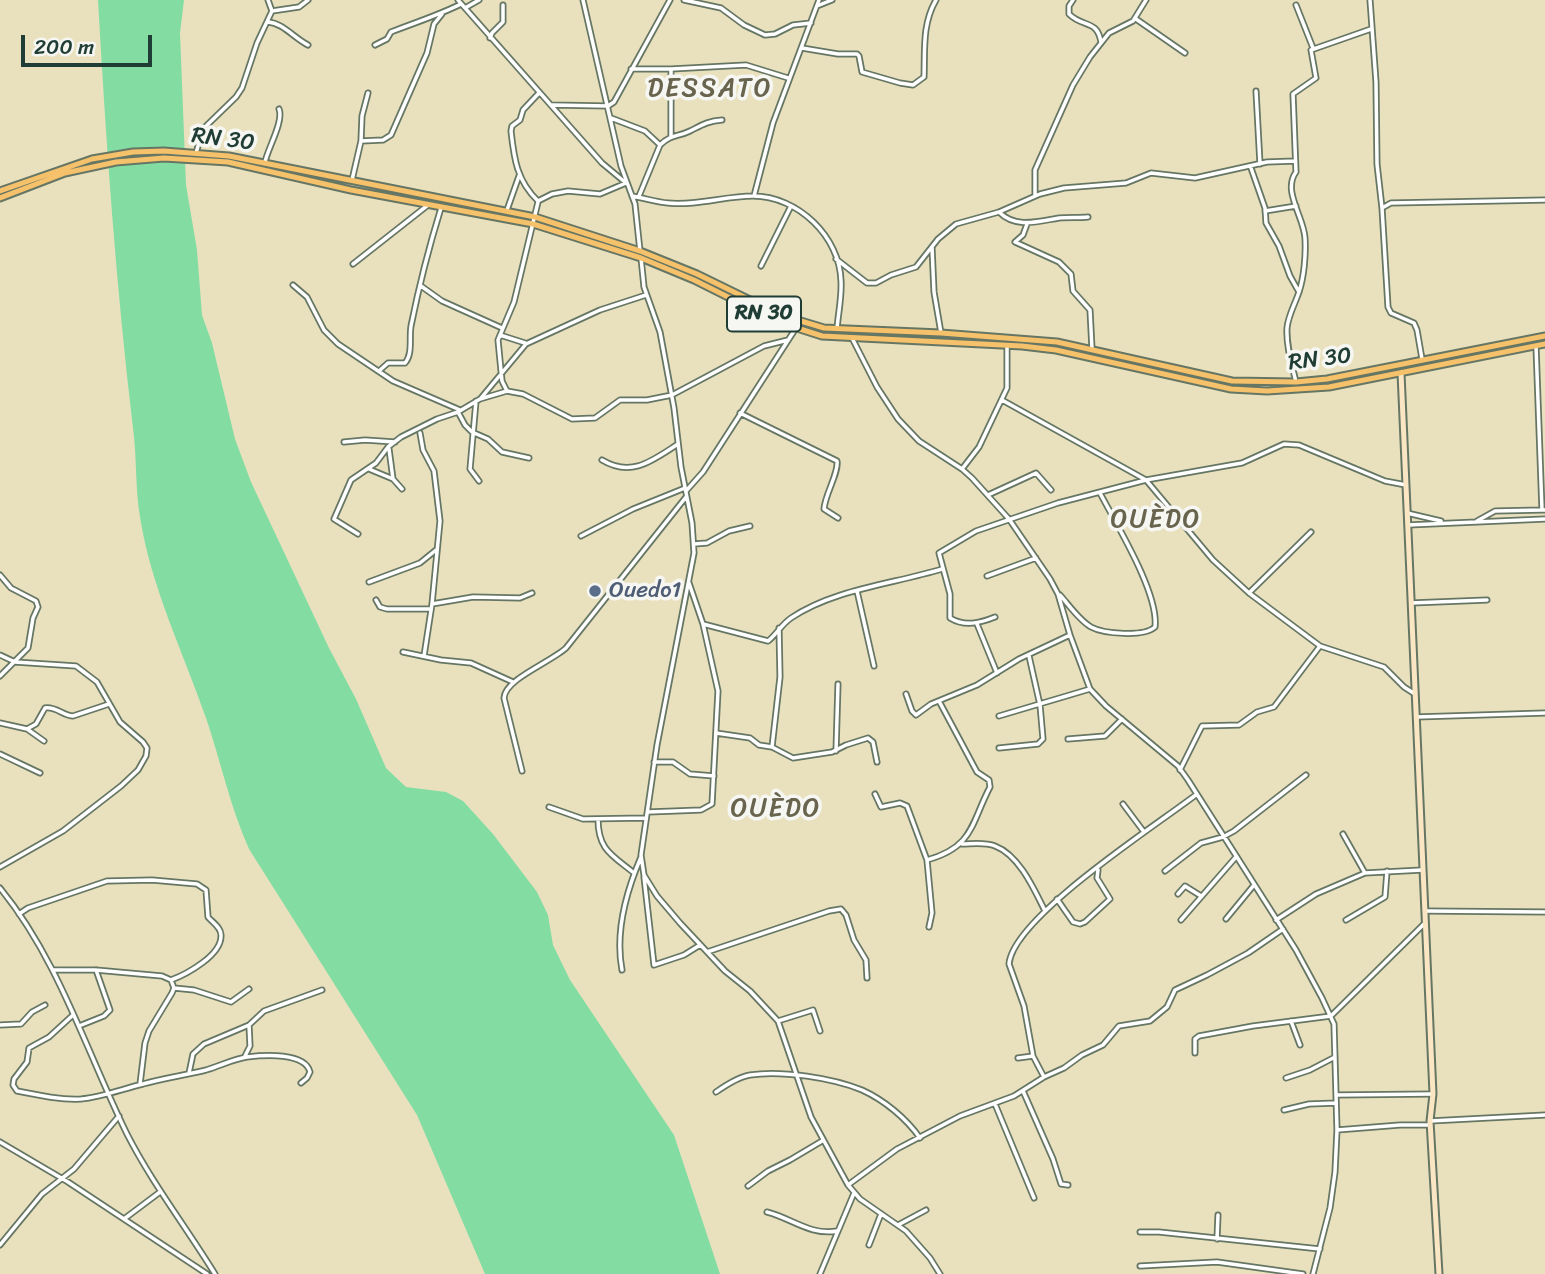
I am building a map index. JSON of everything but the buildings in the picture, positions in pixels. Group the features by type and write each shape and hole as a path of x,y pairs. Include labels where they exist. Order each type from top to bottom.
{"main road":[{"name":"RN 30","path":"0,191 92,159 133,152 196,153 265,162 351,182 507,210 641,258 796,328 822,335 1056,350 1191,381 1252,391 1329,387 1545,344"},
{"name":"RN 30","path":"0,198 92,166 133,159 228,162 428,204 534,220 640,251 697,274 799,322 837,329 1023,339 1092,349 1232,381 1296,382 1328,379 1545,336"}],"street":[{"path":"196,153 203,129 242,88 257,43 272,11 268,0"},
{"path":"272,11 299,7 308,0"},
{"path":"375,45 387,39 391,32 420,19 479,0"},
{"path":"583,0 626,183 637,217 646,295 660,332 694,544 666,690 642,855 653,965 684,955 700,945"},
{"path":"551,105 608,106 614,102 670,0"},
{"path":"684,0 721,8 744,25 765,34 775,34 793,25 811,23"},
{"path":"754,196 773,123 819,0"},
{"path":"817,6 832,0"},
{"path":"802,48 856,54 859,56 862,72 913,85 924,77 924,39 929,15 936,0"},
{"path":"1073,0 1069,6 1069,14 1098,30 1101,42"},
{"path":"1035,196 1034,177 1040,158 1073,85 1101,42 1112,30 1136,19 1146,0"},
{"path":"1370,0 1376,82 1377,164 1388,307 1391,313 1414,323 1418,330 1422,359"},
{"path":"461,4 602,163 626,183"},
{"path":"490,38 505,18 503,5"},
{"path":"1296,5 1313,48 1310,56 1316,78 1296,90 1292,100 1296,172 1292,178 1291,190 1305,240 1299,292 1287,328 1287,342 1296,382"},
{"path":"361,141 383,140 391,135 427,53 434,24 442,14"},
{"path":"1136,19 1185,53"},
{"path":"268,22 278,24 295,39 308,45"},
{"path":"1313,48 1371,29"},
{"path":"631,69 746,65 788,78"},
{"path":"671,69 671,136"},
{"path":"1256,91 1260,164"},
{"path":"351,182 361,141 362,116 369,93"},
{"path":"538,201 519,176 514,158 512,126 520,120 523,110 539,93"},
{"path":"265,162 268,147 281,119 279,109"},
{"path":"611,118 645,131 660,145"},
{"path":"639,197 660,145 671,136 687,132 704,122 722,120"},
{"path":"836,259 872,284 916,267 946,231 956,224 999,212 1035,196 1064,188 1126,183 1151,173 1195,178 1260,164 1295,160"},
{"path":"1251,167 1267,226 1299,292"},
{"path":"507,210 519,176"},
{"path":"538,201 552,194 568,191 600,194 626,183"},
{"path":"632,196 668,203 754,196 791,206 809,218 824,233 836,259 842,285 837,329"},
{"path":"1382,208 1391,203 1545,200"},
{"path":"507,391 502,381 498,346 514,302 538,201"},
{"path":"353,264 428,204"},
{"path":"379,372 388,363 401,364 408,361 410,334 442,206"},
{"path":"761,267 791,206"},
{"path":"1265,211 1296,206"},
{"path":"999,212 1027,224 1061,218 1088,218"},
{"path":"1027,224 1023,235 1015,242 1059,262 1071,274 1073,290 1090,310 1092,349"},
{"path":"932,247 934,292 941,333"},
{"path":"293,285 307,297 324,330 338,344 379,372 460,411 465,425 472,432 488,439 502,452 529,458"},
{"path":"421,286 442,301 503,328"},
{"path":"479,481 470,469 472,432 478,400 501,371 526,344 589,314 646,295"},
{"path":"522,771 504,698 505,690 566,648 703,472 796,328"},
{"path":"500,335 526,344"},
{"path":"852,338 877,387 898,419 919,441 962,469 988,495 1009,519 1058,594 1091,627 1134,634 1147,632 1156,627 1156,616 1145,580 1100,493"},
{"path":"358,534 336,522 334,516 351,480 376,463 388,447 414,430 460,411 478,400 507,391 523,394 572,419 583,419 602,415 620,400 647,400 671,395 764,346 788,340"},
{"path":"962,469 979,447 1007,388 1007,345"},
{"path":"1477,522 1496,511 1544,510 1536,346"},
{"path":"1401,373 1433,1094 1430,1123 1439,1274"},
{"path":"1002,400 1146,480 1213,561 1249,593 1320,646 1384,667 1415,694"},
{"path":"740,413 837,461 838,468 824,509 838,518"},
{"path":"420,433 428,424"},
{"path":"414,430 420,433"},
{"path":"420,433 423,450 434,471 440,521 424,656"},
{"path":"344,442 395,442"},
{"path":"995,617 977,624 955,622 950,618 950,598 938,556 968,534 1058,503 1146,480 1242,463 1290,443 1385,481 1406,485"},
{"path":"602,460 610,465 639,467 678,444"},
{"path":"388,447 393,479"},
{"path":"369,469 393,479 402,489"},
{"path":"988,495 1037,473 1051,489"},
{"path":"581,536 633,509 686,493"},
{"path":"1407,513 1446,522"},
{"path":"1408,524 1545,519"},
{"path":"694,544 707,543 729,531 750,526"},
{"path":"1249,593 1311,532"},
{"path":"369,582 420,563 437,548"},
{"path":"987,576 1036,558"},
{"path":"703,624 768,641 779,628 798,614 857,591 942,569"},
{"path":"0,575 19,594 38,604 28,648 0,676"},
{"path":"648,812 701,810 712,804 718,691 703,624 689,581"},
{"path":"857,591 874,666"},
{"path":"376,600 380,607 387,609 431,606 473,597 520,598 533,593"},
{"path":"1058,594 1090,689 1180,770 1307,968 1331,1016 1334,1024 1337,1130 1334,1190 1313,1274"},
{"path":"1411,603 1487,600"},
{"path":"977,624 997,673"},
{"path":"772,747 780,677 779,628"},
{"path":"906,694 914,714 977,685 1028,655 1070,635"},
{"path":"1180,770 1202,726 1239,725 1257,712 1274,708 1320,646"},
{"path":"403,652 471,663 513,682"},
{"path":"0,655 15,662 76,666 97,682 120,722 147,748 138,771 63,831 0,867"},
{"path":"999,748 1042,742 1043,739 1040,705 1028,655"},
{"path":"836,751 838,684"},
{"path":"999,716 1090,689"},
{"path":"939,701 978,772 991,783 969,834 961,845"},
{"path":"27,729 36,724 45,708 54,708 67,716 73,716 109,704"},
{"path":"1416,717 1545,713"},
{"path":"1068,739 1105,736 1122,719"},
{"path":"0,723 27,729 44,741"},
{"path":"716,733 742,736 793,758 836,751 869,738 873,742 877,762"},
{"path":"0,754 40,773"},
{"path":"654,762 673,762 691,774 714,776"},
{"path":"1165,871 1201,843 1223,837 1306,775"},
{"path":"875,794 881,807 900,803 907,806 927,860 932,913 929,927"},
{"path":"1044,1077 1033,1056 1027,1017 1009,964 1010,958 1025,934 1057,899 1196,794"},
{"path":"1123,804 1144,832"},
{"path":"549,807 583,819 646,818"},
{"path":"597,819 598,834 604,849 634,873"},
{"path":"1343,834 1365,873"},
{"path":"927,860 961,845 995,846 1005,852 1028,879 1045,911"},
{"path":"622,970 619,935 634,873 642,855"},
{"path":"1181,920 1236,857"},
{"path":"1057,899 1073,922 1085,922 1110,899 1097,878 1098,868"},
{"path":"1276,920 1316,894 1365,873 1422,870"},
{"path":"1346,920 1385,897 1387,871"},
{"path":"644,874 657,896 706,952 764,1004 778,1021 795,1075 822,1141 848,1185 898,1225 925,1252 940,1274"},
{"path":"19,914 28,908 107,881 152,880 197,884 206,890 208,917 219,929 221,938 213,953 198,967 171,980"},
{"path":"1226,919 1254,885"},
{"path":"1178,894 1185,886 1195,890 1201,897"},
{"path":"0,888 36,936 108,1094 160,1192 215,1274"},
{"path":"706,952 842,909 854,940 866,960 867,978"},
{"path":"1424,911 1545,912"},
{"path":"1195,1053 1195,1039 1199,1036 1331,1016 1425,923"},
{"path":"848,1185 897,1149 960,1116 1023,1091 1064,1068 1103,1045 1119,1026 1150,1021 1167,1007 1175,990 1248,953 1283,929"},
{"path":"53,970 96,970 162,976 171,980 174,988 145,1043 140,1084"},
{"path":"78,1026 104,1016 110,1010 96,970"},
{"path":"174,988 194,990 231,1002 249,989"},
{"path":"189,1073 190,1061 196,1050 249,1025 264,1011 322,989"},
{"path":"0,1025 21,1024 32,1012 45,1006"},
{"path":"778,1021 813,1010 820,1031"},
{"path":"73,1015 49,1037 29,1048 27,1062 14,1079 13,1085 17,1091 60,1099 80,1099 108,1094 244,1057 292,1058 303,1061 309,1065 310,1072 300,1083"},
{"path":"1291,1021 1300,1045"},
{"path":"244,1057 250,1046 249,1025"},
{"path":"250,1046 258,1057"},
{"path":"1018,1058 1033,1056"},
{"path":"1286,1078 1310,1070 1335,1057"},
{"path":"716,1092 752,1075 795,1075 862,1090 901,1116 920,1138"},
{"path":"1023,1091 1053,1159 1059,1180 1061,1184 1068,1185"},
{"path":"1336,1095 1433,1094"},
{"path":"1284,1110 1309,1104 1336,1103"},
{"path":"995,1104 1034,1198"},
{"path":"1337,1130 1545,1115"},
{"path":"0,1245 42,1194 80,1163 119,1116"},
{"path":"748,1186 768,1171 822,1141"},
{"path":"0,1142 207,1274"},
{"path":"124,1219 160,1192"},
{"path":"820,1274 855,1193"},
{"path":"898,1225 926,1210"},
{"path":"767,1212 818,1233 837,1231"},
{"path":"869,1245 881,1213"},
{"path":"1217,1239 1218,1215"},
{"path":"1140,1232 1320,1248"},
{"path":"1140,1266 1217,1262 1303,1274"}],"green space":[{"path":"98,0 184,0 180,33 186,185 197,250 202,315 212,343 235,439 251,482 356,699 386,768 406,787 446,792 463,801 493,834 537,892 548,915 553,945 570,980 674,1135 720,1274 485,1274 417,1115 249,849 231,801 206,718 160,594 140,517 112,214"}],"place":[{"name":"Ouedo1","path":"595,591"}],"district":[{"name":"DESSATO","path":"710,89"},
{"name":"OUÈDO","path":"1156,520"},
{"name":"OUÈDO","path":"776,809"}]}
